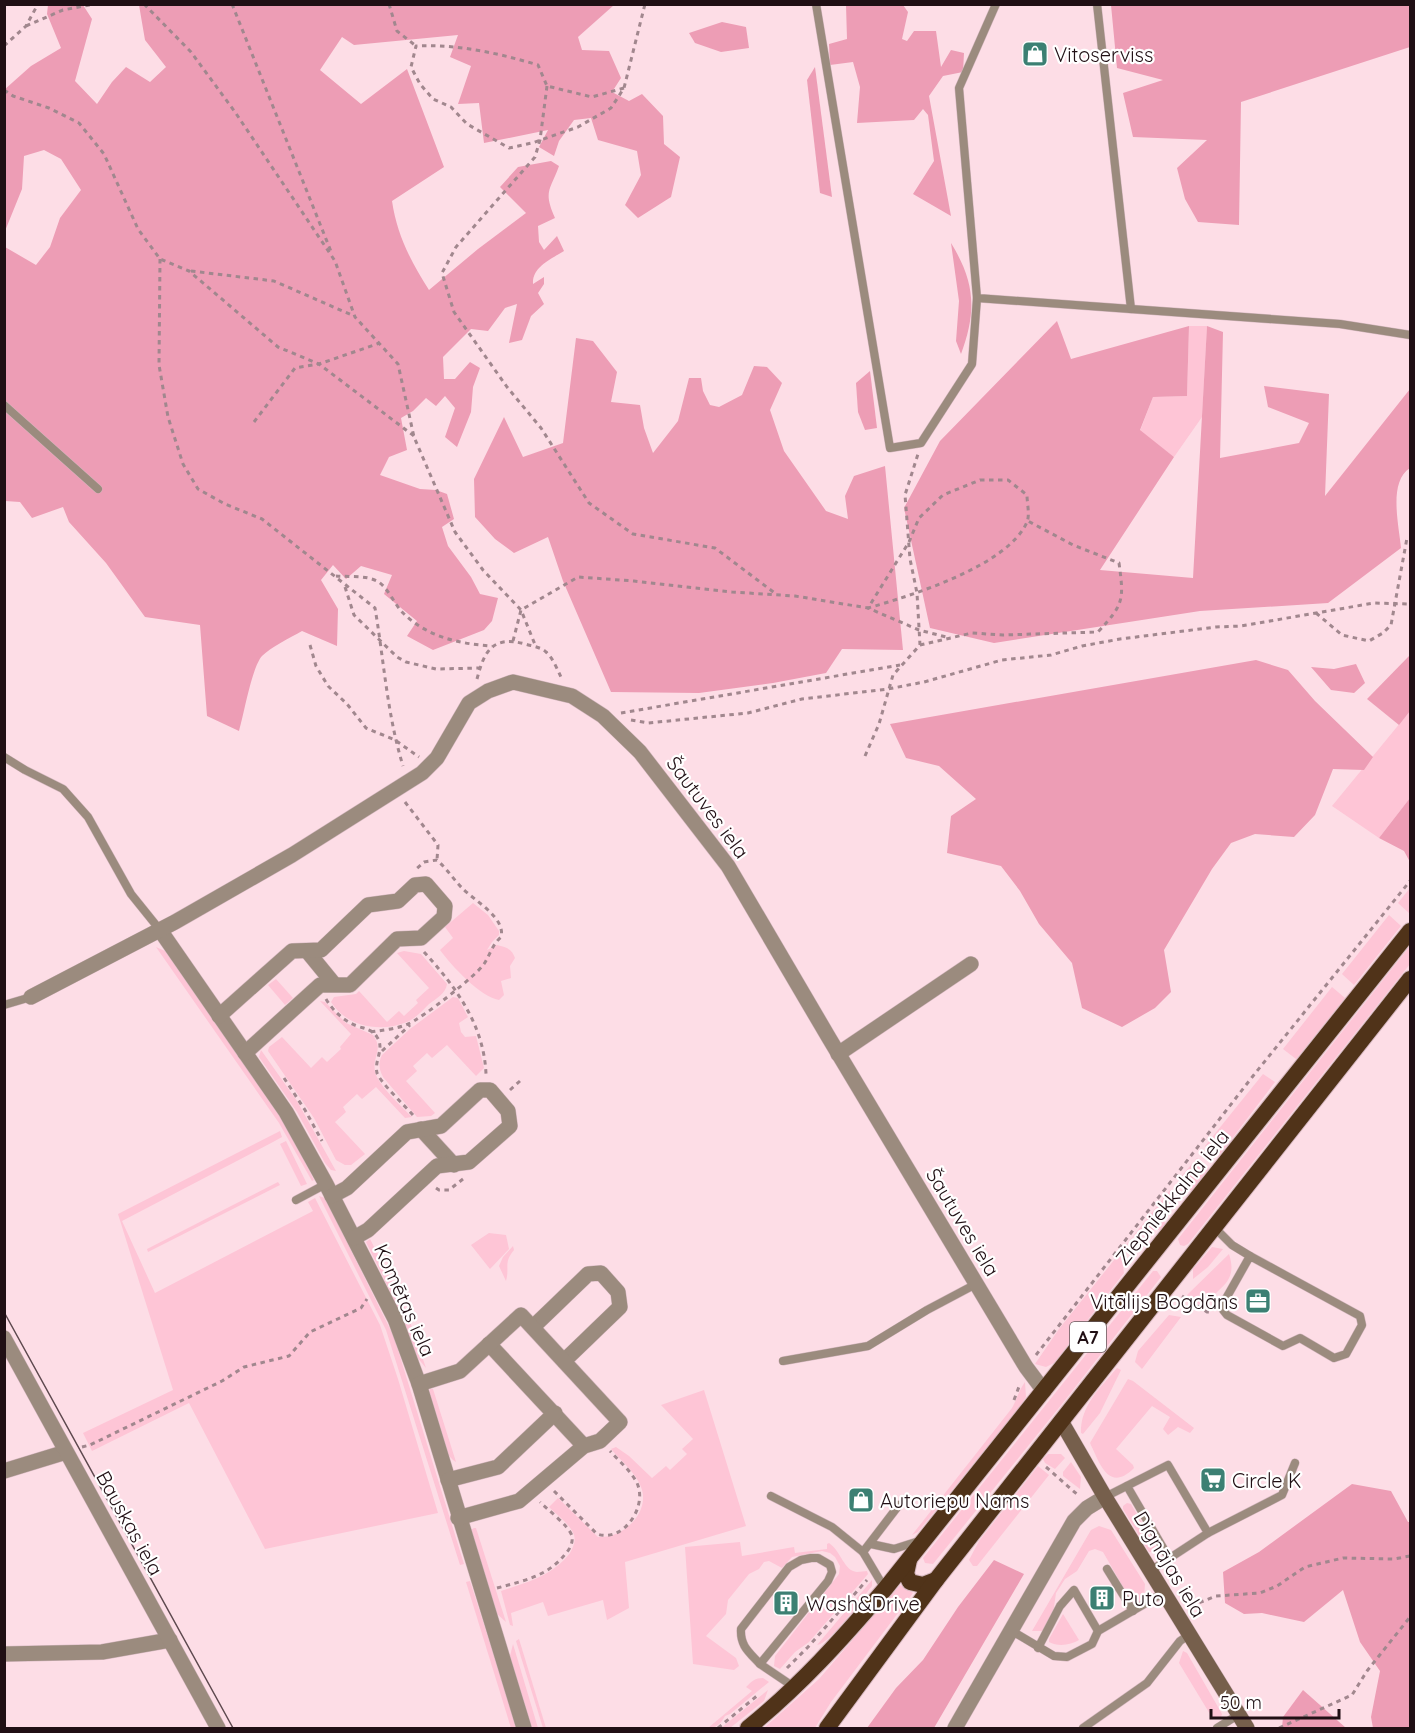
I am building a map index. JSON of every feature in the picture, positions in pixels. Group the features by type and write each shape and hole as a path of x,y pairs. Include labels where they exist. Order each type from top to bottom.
{"highway":[{"name":"Ziepniekkalna iela","path":"748,1728 822,1662 885,1589 1157,1251 1410,931"},
{"name":"A7","path":"826,1728 936,1580 1410,979"},
{"path":"1157,1251 1166,1251 1175,1255 1182,1268"},
{"path":"909,1560 906,1574 910,1582 923,1585 936,1580"}],"main road":[{"name":"Dignājas iela","path":"1061,1420 1105,1497 1242,1722"}],"street":[{"name":"Šautuves iela","path":"469,703 488,691 513,682 572,696 603,716 639,752 728,866 976,1284 1026,1367 1044,1391"},
{"path":"32,997 160,930 292,855 408,782 437,758 469,703"},
{"path":"219,1016 292,951 321,950 368,905 398,901 415,885 426,884 445,906 444,917 422,938 397,939 350,985 329,993"},
{"name":"Komētas iela","path":"160,930 286,1112 395,1319 418,1384 524,1728"},
{"path":"307,951 329,993"},
{"path":"838,1054 971,964"},
{"path":"246,1053 320,985 329,993"},
{"path":"329,1190 347,1188 415,1124 441,1126 480,1090 490,1090 508,1111 510,1126 469,1162 437,1166 368,1230 354,1238"},
{"path":"415,1124 454,1165"},
{"path":"533,1328 588,1274 601,1273 618,1292 620,1307 564,1361"},
{"path":"418,1384 460,1371 521,1315 620,1422 600,1441 584,1446 519,1501 458,1518"},
{"name":"Bauskas iela","path":"4,1338 218,1728"},
{"path":"489,1344 584,1446"},
{"path":"447,1480 498,1467 555,1413"},
{"path":"4,1471 66,1452"},
{"path":"955,1728 1074,1521 1087,1508 1105,1497"},
{"path":"4,1654 102,1652 170,1640"}],"lane":[{"path":"816,4 890,448 921,443 972,364 977,298 959,88 996,4"},
{"path":"1097,4 1131,309"},
{"path":"977,298 1340,324 1410,335"},
{"path":"4,405 98,489"},
{"path":"4,757 63,789 88,817 131,894 160,930"},
{"path":"4,1005 32,997"},
{"path":"296,1200 329,1190"},
{"path":"1214,1227 1232,1245 1250,1256 1360,1316 1362,1325 1346,1354 1334,1358 1300,1338 1283,1346 1227,1315 1223,1310 1224,1302 1250,1256"},
{"path":"783,1361 868,1346 927,1310 976,1284"},
{"path":"1150,1571 1208,1533 1282,1495 1295,1463"},
{"path":"1105,1497 1168,1465 1208,1533"},
{"path":"1127,1486 1169,1558"},
{"path":"771,1496 832,1527 863,1552 885,1589"},
{"path":"863,1552 899,1505"},
{"path":"871,1544 894,1549 925,1540"},
{"path":"760,1664 828,1581 832,1572 830,1565 818,1558 811,1558 801,1560 789,1567 741,1629 740,1638 744,1647 760,1664 795,1687"},
{"path":"1107,1569 1133,1611"},
{"path":"1038,1648 1060,1606 1074,1590 1098,1631"},
{"path":"1012,1631 1054,1656 1067,1657 1092,1644 1098,1631 1163,1593"},
{"path":"1083,1728 1147,1683 1180,1641 1189,1635"},
{"path":"1217,1728 1242,1722"}],"path":[{"path":"26,26 38,4"},
{"path":"4,46 26,26 63,10 95,4"},
{"path":"144,4 191,52 235,112 335,261"},
{"path":"232,4 355,316 398,364 414,436 455,532 483,570 521,610 536,647"},
{"path":"388,4 397,31 416,46 436,45 500,54 538,65 547,86 540,140 535,157 456,247 442,273 454,312 507,387 541,428 589,503 633,534 715,548 776,594"},
{"path":"416,46 411,67 420,84 433,99 451,107 467,124 509,148 578,127 612,108 624,88 645,4"},
{"path":"547,86 592,97 624,88"},
{"path":"4,90 13,96 49,108 79,123 104,154 138,229 160,258 189,271 278,347 319,364 414,436"},
{"path":"160,258 159,365 168,417 183,464 198,489 225,504 262,519 375,608 395,740 408,782"},
{"path":"189,271 274,281 355,316"},
{"path":"254,422 295,368 319,364 380,343"},
{"path":"920,645 917,593 905,495 921,443"},
{"path":"980,480 1008,480 1027,495 1028,521 1011,543 972,570 917,593 868,608 909,542 919,518 943,495 980,480"},
{"path":"866,756 879,724 893,675 920,645 972,633 1003,635 1098,632 1117,612 1123,593 1119,563 1073,545 1028,521"},
{"path":"1316,613 1342,635 1369,641 1383,633 1391,625 1407,538"},
{"path":"335,576 368,577 380,582 402,613 431,634 471,645 492,646 513,641 547,652 572,696"},
{"path":"513,641 521,610 578,577 795,596 868,608 919,630 950,638"},
{"path":"344,584 354,615 397,657 406,662 436,669 480,668"},
{"path":"603,716 648,723 748,713 802,699 888,689 924,682 1002,660 1051,655 1120,639 1241,626 1374,603 1410,604"},
{"path":"310,645 316,666 328,687 347,704 366,728 395,740 430,765"},
{"path":"469,703 482,658 492,646"},
{"path":"603,716 900,665"},
{"path":"405,802 438,845 437,860"},
{"path":"1012,1404 1026,1367 1253,1076 1410,881"},
{"path":"423,951 456,989 472,1018 480,1038 486,1076"},
{"path":"380,1052 413,1022 456,989"},
{"path":"320,1000 329,993 342,1018 372,1032 379,1041 380,1052 376,1066 379,1077 417,1119 415,1124"},
{"path":"372,1032 413,1022"},
{"path":"508,1091 520,1081"},
{"path":"1182,1296 1208,1312 1223,1310"},
{"path":"66,1452 90,1445 222,1381 244,1367 289,1356 310,1332 361,1308 368,1297 372,1304"},
{"path":"551,1488 597,1534 603,1536 618,1532 638,1513 640,1502 637,1483 607,1449 613,1445"},
{"path":"1032,1457 1078,1494 1087,1508"},
{"path":"532,1506 545,1494"},
{"path":"497,1588 544,1574 569,1550 572,1543 570,1533 539,1501"},
{"path":"1175,1612 1216,1596 1260,1593 1277,1586 1305,1567 1343,1558 1394,1559 1410,1556"},
{"path":"718,1728 762,1693 808,1647 874,1572"},
{"path":"1279,1728 1352,1695 1367,1671 1410,1617"}],"shaded area":[{"path":"48,5 83,5 92,19 75,81 97,104 126,67 150,82 166,67 145,40 139,5 614,5 578,37 582,50 609,51 621,78 612,92 629,101 642,94 663,116 664,144 680,157 671,197 638,218 625,205 641,175 637,151 598,140 591,118 574,120 559,141 554,156 539,147 548,130 484,143 479,103 458,104 471,66 450,57 458,35 354,45 342,37 320,70 361,104 407,69 444,167 392,201 397,225 406,248 429,290 526,213 500,187 518,167 551,161 559,166 549,191 549,202 555,218 538,226 539,242 544,250 557,236 564,251 543,264 534,278 533,284 544,277 544,284 538,293 544,304 531,316 522,340 509,343 517,304 505,308 488,331 471,329 443,357 444,379 455,379 470,362 480,368 473,387 471,412 457,447 445,437 455,408 445,396 436,406 426,398 413,411 401,418 407,450 389,457 380,475 420,489 436,490 447,494 454,519 442,527 448,546 471,577 480,594 498,598 492,621 484,630 433,650 407,636 417,621 384,594 392,575 361,566 346,579 333,565 321,580 338,609 337,646 302,631 262,656 255,670 239,731 207,716 200,625 145,617 106,563 69,522 63,507 32,518 20,502 5,501 5,247 36,265 50,247 60,218 81,190 61,159 44,150 24,156 22,189 5,231 4,90 31,66 61,48 47,14"},
{"path":"846,5 903,5 908,12 902,39 907,41 914,31 936,31 941,67 951,50 964,53 963,72 943,76 929,96 951,216 913,194 934,161 928,115 923,109 914,120 857,123 860,87 853,62 830,65 829,44 847,39"},
{"path":"1111,5 1410,5 1410,47 1241,102 1239,225 1198,222 1185,199 1177,168 1207,140 1133,137 1123,93 1163,80 1117,68"},
{"path":"722,22 746,27 749,48 721,52 695,43 689,33"},
{"path":"815,67 832,197 820,193 807,80"},
{"path":"951,243 965,271 971,297 970,324 961,354 956,341 959,301"},
{"path":"1057,321 1071,359 1189,326 1187,396 1153,397 1140,430 1174,457 1100,570 1193,578 1207,326 1223,332 1220,458 1299,443 1309,423 1268,407 1264,386 1329,394 1325,496 1410,389 1410,468 1399,483 1396,505 1401,548 1328,603 1200,611 994,643 930,628 904,508 940,441"},
{"path":"1189,326 1207,326 1202,417 1174,457 1140,431 1153,397 1187,396"},
{"path":"576,338 593,341 617,372 611,402 640,405 644,428 653,453 678,421 689,378 701,378 703,391 710,405 719,407 742,395 754,366 767,367 782,383 770,410 784,451 826,511 848,519 845,496 854,476 885,466 903,650 842,649 826,673 773,683 699,693 611,692 563,581 548,537 514,553 495,539 475,517 474,479 504,417 523,457 563,443"},
{"path":"870,371 877,428 865,430 858,412 856,383"},
{"path":"1410,655 1410,711 1399,725 1367,699"},
{"path":"1256,660 1288,670 1315,701 1373,757 1364,770 1333,769 1315,815 1294,837 1255,834 1231,843 1212,869 1164,950 1171,992 1155,1008 1122,1027 1082,1008 1072,963 1039,924 1020,891 1001,866 947,853 951,816 976,799 939,766 906,758 890,724"},
{"path":"1356,664 1365,683 1354,693 1331,690 1311,667 1334,669"},
{"path":"1410,711 1410,798 1379,838 1332,806"},
{"path":"1410,798 1410,862 1404,851 1379,838"},
{"path":"1410,888 1410,914 1398,903"},
{"path":"473,903 488,915 499,931 499,935 487,950 497,945 510,950 515,958 510,966 511,978 501,981 504,995 499,1000 491,998 475,987 458,972 440,950 453,938 445,927"},
{"path":"1389,915 1401,926 1354,985 1342,974"},
{"path":"1410,946 1410,964 1188,1244 1180,1245 1178,1239"},
{"path":"156,947 165,951 285,1122 314,1180 312,1181 279,1123"},
{"path":"404,951 421,954 447,984 440,996 419,1014 397,1025 365,1026 346,1017 331,1002 334,997 356,994 359,991 387,1022 399,1011 404,1016 429,988 397,953"},
{"path":"276,979 293,998 285,1005 268,985"},
{"path":"1332,987 1345,998 1296,1059 1283,1049"},
{"path":"453,997 458,998 468,1017 459,1023 461,1032 465,1037 476,1036 484,1068 476,1076 447,1045 432,1058 427,1053 413,1066 417,1071 406,1081 435,1113 431,1116 417,1117 383,1077 380,1066 381,1058 410,1029"},
{"path":"320,1001 325,1002 346,1023 373,1035 378,1045 375,1066 377,1077 391,1096 412,1117 405,1118 376,1087 362,1099 357,1094 343,1107 346,1112 335,1122 365,1154 351,1165 345,1165 336,1160 314,1118 268,1051 269,1047 282,1037 311,1068 322,1057 327,1062 341,1049 340,1047 351,1034"},
{"path":"261,1050 297,1101 336,1171 331,1170 325,1163 297,1112 259,1057"},
{"path":"1263,1074 1275,1082 1218,1157 1205,1146"},
{"path":"280,1131 282,1137 122,1221 155,1293 313,1211 308,1202 315,1198 380,1325 438,1513 265,1549 189,1403 92,1451 83,1433 173,1390 118,1214"},
{"path":"286,1141 307,1184 301,1186 280,1144"},
{"path":"1197,1158 1209,1168 1192,1191 1178,1180"},
{"path":"278,1182 280,1185 148,1252 147,1249"},
{"path":"1170,1190 1179,1196 1161,1218 1166,1224 1162,1230 1142,1231 1132,1238 1124,1255 1124,1273 1054,1363 1046,1367 1035,1364 1059,1329"},
{"path":"319,1196 325,1198 394,1337 464,1564 460,1565 386,1330"},
{"path":"489,1233 506,1235 509,1249 490,1269 471,1245"},
{"path":"370,1239 405,1307 426,1368 416,1356 404,1320 366,1242"},
{"path":"513,1246 506,1281 499,1266 503,1257"},
{"path":"1212,1247 1223,1249 1208,1267 1193,1279 1193,1269"},
{"path":"1229,1254 1231,1273 1207,1309 1188,1297 1187,1295"},
{"path":"1153,1271 1157,1271 1161,1277 1066,1399 933,1564 925,1563 923,1558"},
{"path":"1169,1315 1181,1317 1142,1369 1135,1362 1138,1351"},
{"path":"1117,1368 1121,1370 1100,1413 1083,1434 1081,1433 1084,1414 1088,1406"},
{"path":"1128,1379 1194,1428 1190,1433 1178,1427 1168,1435 1163,1429 1170,1417 1152,1406 1116,1449 1134,1468 1118,1478 1106,1473 1090,1443"},
{"path":"1025,1382 1026,1397 1021,1405 918,1532 912,1535 1012,1408"},
{"path":"430,1389 433,1389 456,1462 450,1457 441,1441 428,1395"},
{"path":"704,1390 746,1526 625,1562 629,1608 607,1620 603,1600 548,1616 543,1602 511,1613 513,1626 510,1625 501,1591 547,1573 563,1561 574,1544 575,1538 572,1531 549,1507 558,1498 598,1537 617,1534 625,1529 638,1514 643,1496 636,1477 611,1449 616,1447 629,1456 652,1478 666,1466 670,1470 687,1454 682,1449 693,1439 661,1405"},
{"path":"1048,1454 1061,1454 1065,1458 1055,1469 1043,1459"},
{"path":"1071,1462 1081,1477 1080,1489 1063,1476 1063,1472"},
{"path":"1038,1466 1049,1475 977,1566 973,1566 969,1560 979,1541"},
{"path":"1352,1484 1391,1491 1410,1522 1410,1728 1373,1728 1371,1717 1380,1671 1360,1642 1343,1590 1304,1622 1262,1613 1244,1614 1225,1603 1223,1572 1259,1552"},
{"path":"1127,1503 1131,1504 1156,1547 1153,1552 1149,1552 1123,1509"},
{"path":"1099,1526 1111,1530 1145,1584 1144,1598 1133,1604 1103,1552 1095,1549 1089,1551 1077,1571 1065,1579 1056,1593 1053,1614 1043,1631 1032,1631 1091,1530"},
{"path":"476,1528 506,1622 496,1613 471,1530"},
{"path":"740,1542 742,1556 794,1547 795,1553 827,1549 829,1543 849,1568 857,1572 867,1571 868,1574 809,1642 795,1652 780,1669 774,1666 775,1656 839,1574 840,1566 835,1557 822,1551 792,1557 782,1568 769,1561 764,1562 759,1569 749,1574 728,1600 726,1614 706,1636 736,1658 739,1666 734,1670 693,1664 685,1547"},
{"path":"994,1560 1024,1574 934,1728 867,1728 896,1688 923,1660 958,1607"},
{"path":"872,1580 872,1586 846,1620 830,1637 817,1645"},
{"path":"470,1581 517,1728 511,1728 466,1582"},
{"path":"900,1585 913,1593 831,1702 815,1728 764,1728 819,1679"},
{"path":"1063,1614 1079,1640 1056,1645 1049,1642 1049,1639"},
{"path":"519,1639 546,1728 543,1728 516,1641"},
{"path":"513,1644 538,1728 531,1728 510,1656"},
{"path":"1183,1651 1187,1653 1222,1714 1221,1717 1213,1719 1179,1663"},
{"path":"763,1678 769,1682 725,1716 718,1725 708,1728 752,1691 746,1687 750,1683"},
{"path":"768,1690 764,1701 730,1728 721,1728"},
{"path":"1303,1690 1346,1728 1282,1728 1283,1717"}],"tram line":[{"path":"4,1312 233,1728"}],"place":[{"name":"Vitoserviss","path":"1035,54"},
{"name":"Vitālijs Bogdāns","path":"1258,1301"},
{"name":"Circle K","path":"1213,1480"},
{"name":"Autoriepu Nams","path":"861,1500"},
{"name":"Puto","path":"1102,1598"},
{"name":"Wash&Drive","path":"786,1603"}]}
